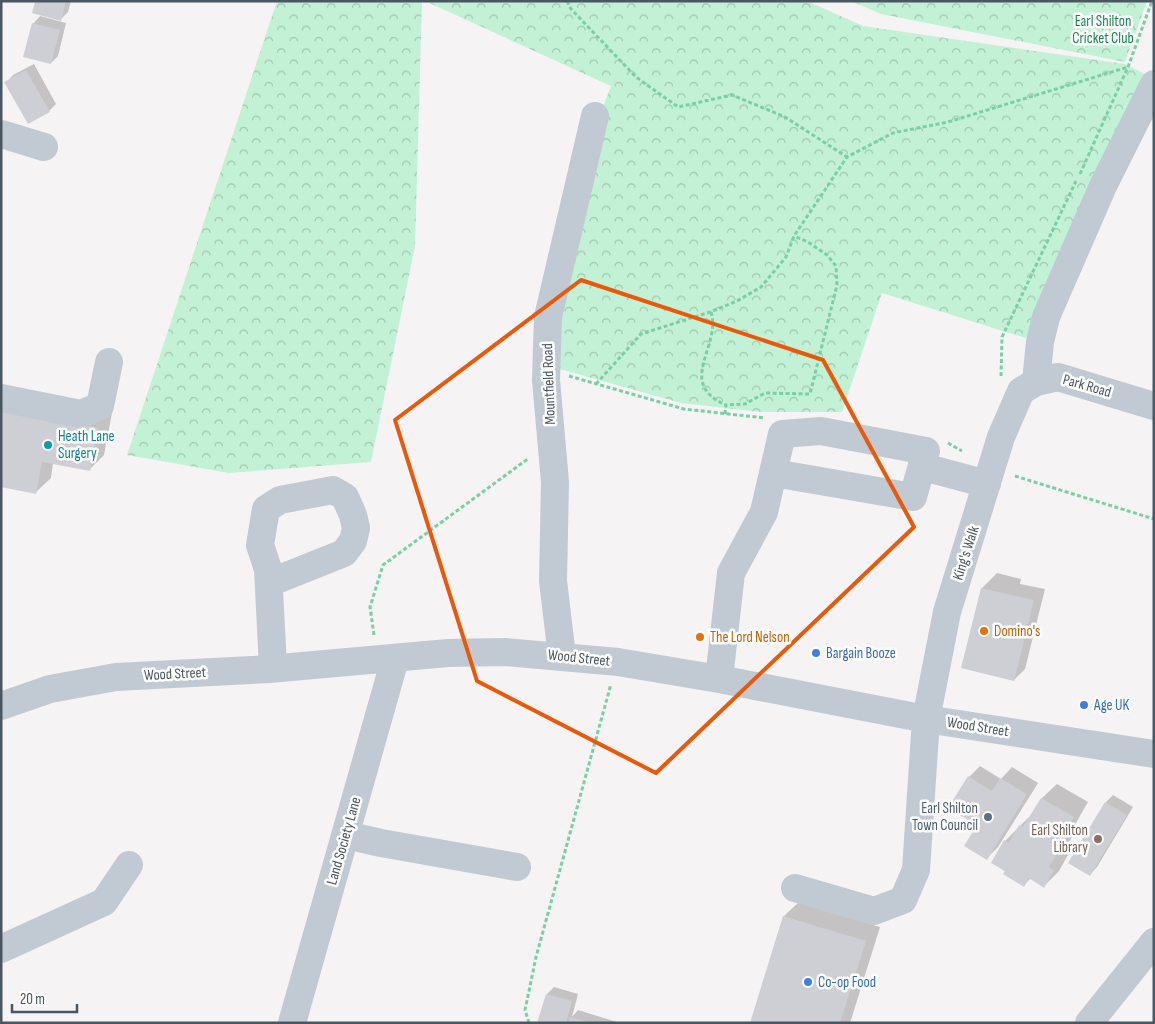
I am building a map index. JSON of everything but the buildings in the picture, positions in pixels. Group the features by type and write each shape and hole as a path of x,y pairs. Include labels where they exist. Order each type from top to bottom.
{"street":[{"name":"King's Walk","path":"795,888 874,911 903,900 916,870 926,719 947,612 1007,421 1028,387 1046,317 1103,186 1154,84"},
{"name":"Mountfield Road","path":"562,656 553,581 555,482 546,380 548,317 595,116"},
{"path":"1,134 44,147"},
{"path":"1,398 81,414 100,406 109,362"},
{"name":"Park Road","path":"1028,387 1058,377 1154,406"},
{"path":"719,679 731,573 764,512 782,434 821,431 926,451 913,497 774,473"},
{"path":"931,469 987,484"},
{"path":"269,582 273,668"},
{"name":"Wood Street","path":"1,706 50,690 116,677 273,668 448,654 505,652 618,662 719,679 926,719 1154,754"},
{"name":"Land Society Lane","path":"292,1023 346,835 387,660"},
{"path":"346,835 517,867"},
{"path":"1,949 104,902 129,865"},
{"path":"1089,1023 1154,942"}],"path":[{"path":"567,1 571,9 636,77 678,107 732,95 785,117 847,156"},
{"path":"596,384 641,334 710,312 737,301 761,287 786,257 794,236 847,156 893,133 948,122 1128,67"},
{"path":"710,312 712,317 710,339 701,372 703,386 714,400 726,405 745,404 765,393 810,394 838,285 836,266 827,255 808,242 794,236"},
{"path":"725,414 726,405"},
{"path":"387,660 370,607 383,565 552,441"},
{"path":"529,1023 525,1010 536,958 618,662"}],"highlighted area":[{"path":"581,280 823,360 914,527 656,773 477,681 395,420"}],"green space":[{"path":"277,1 422,1 415,246 371,462 229,473 127,455"},
{"path":"425,1 807,1 863,26 1125,64 1151,77 1035,341 882,293 842,412 760,412 681,403 549,366 599,117 611,86"},
{"name":"Earl Shilton Cricket Club","path":"851,1 1147,1 1125,62 881,14"}],"place":[{"name":"Heath Lane Surgery","path":"48,445"},
{"name":"Domino's","path":"984,631"},
{"name":"The Lord Nelson","path":"700,637"},
{"name":"Bargain Booze","path":"816,653"},
{"name":"Age UK","path":"1084,705"},
{"name":"Earl Shilton Town Council","path":"988,817"},
{"name":"Earl Shilton Library","path":"1098,839"},
{"name":"Co-op Food","path":"808,982"}]}
